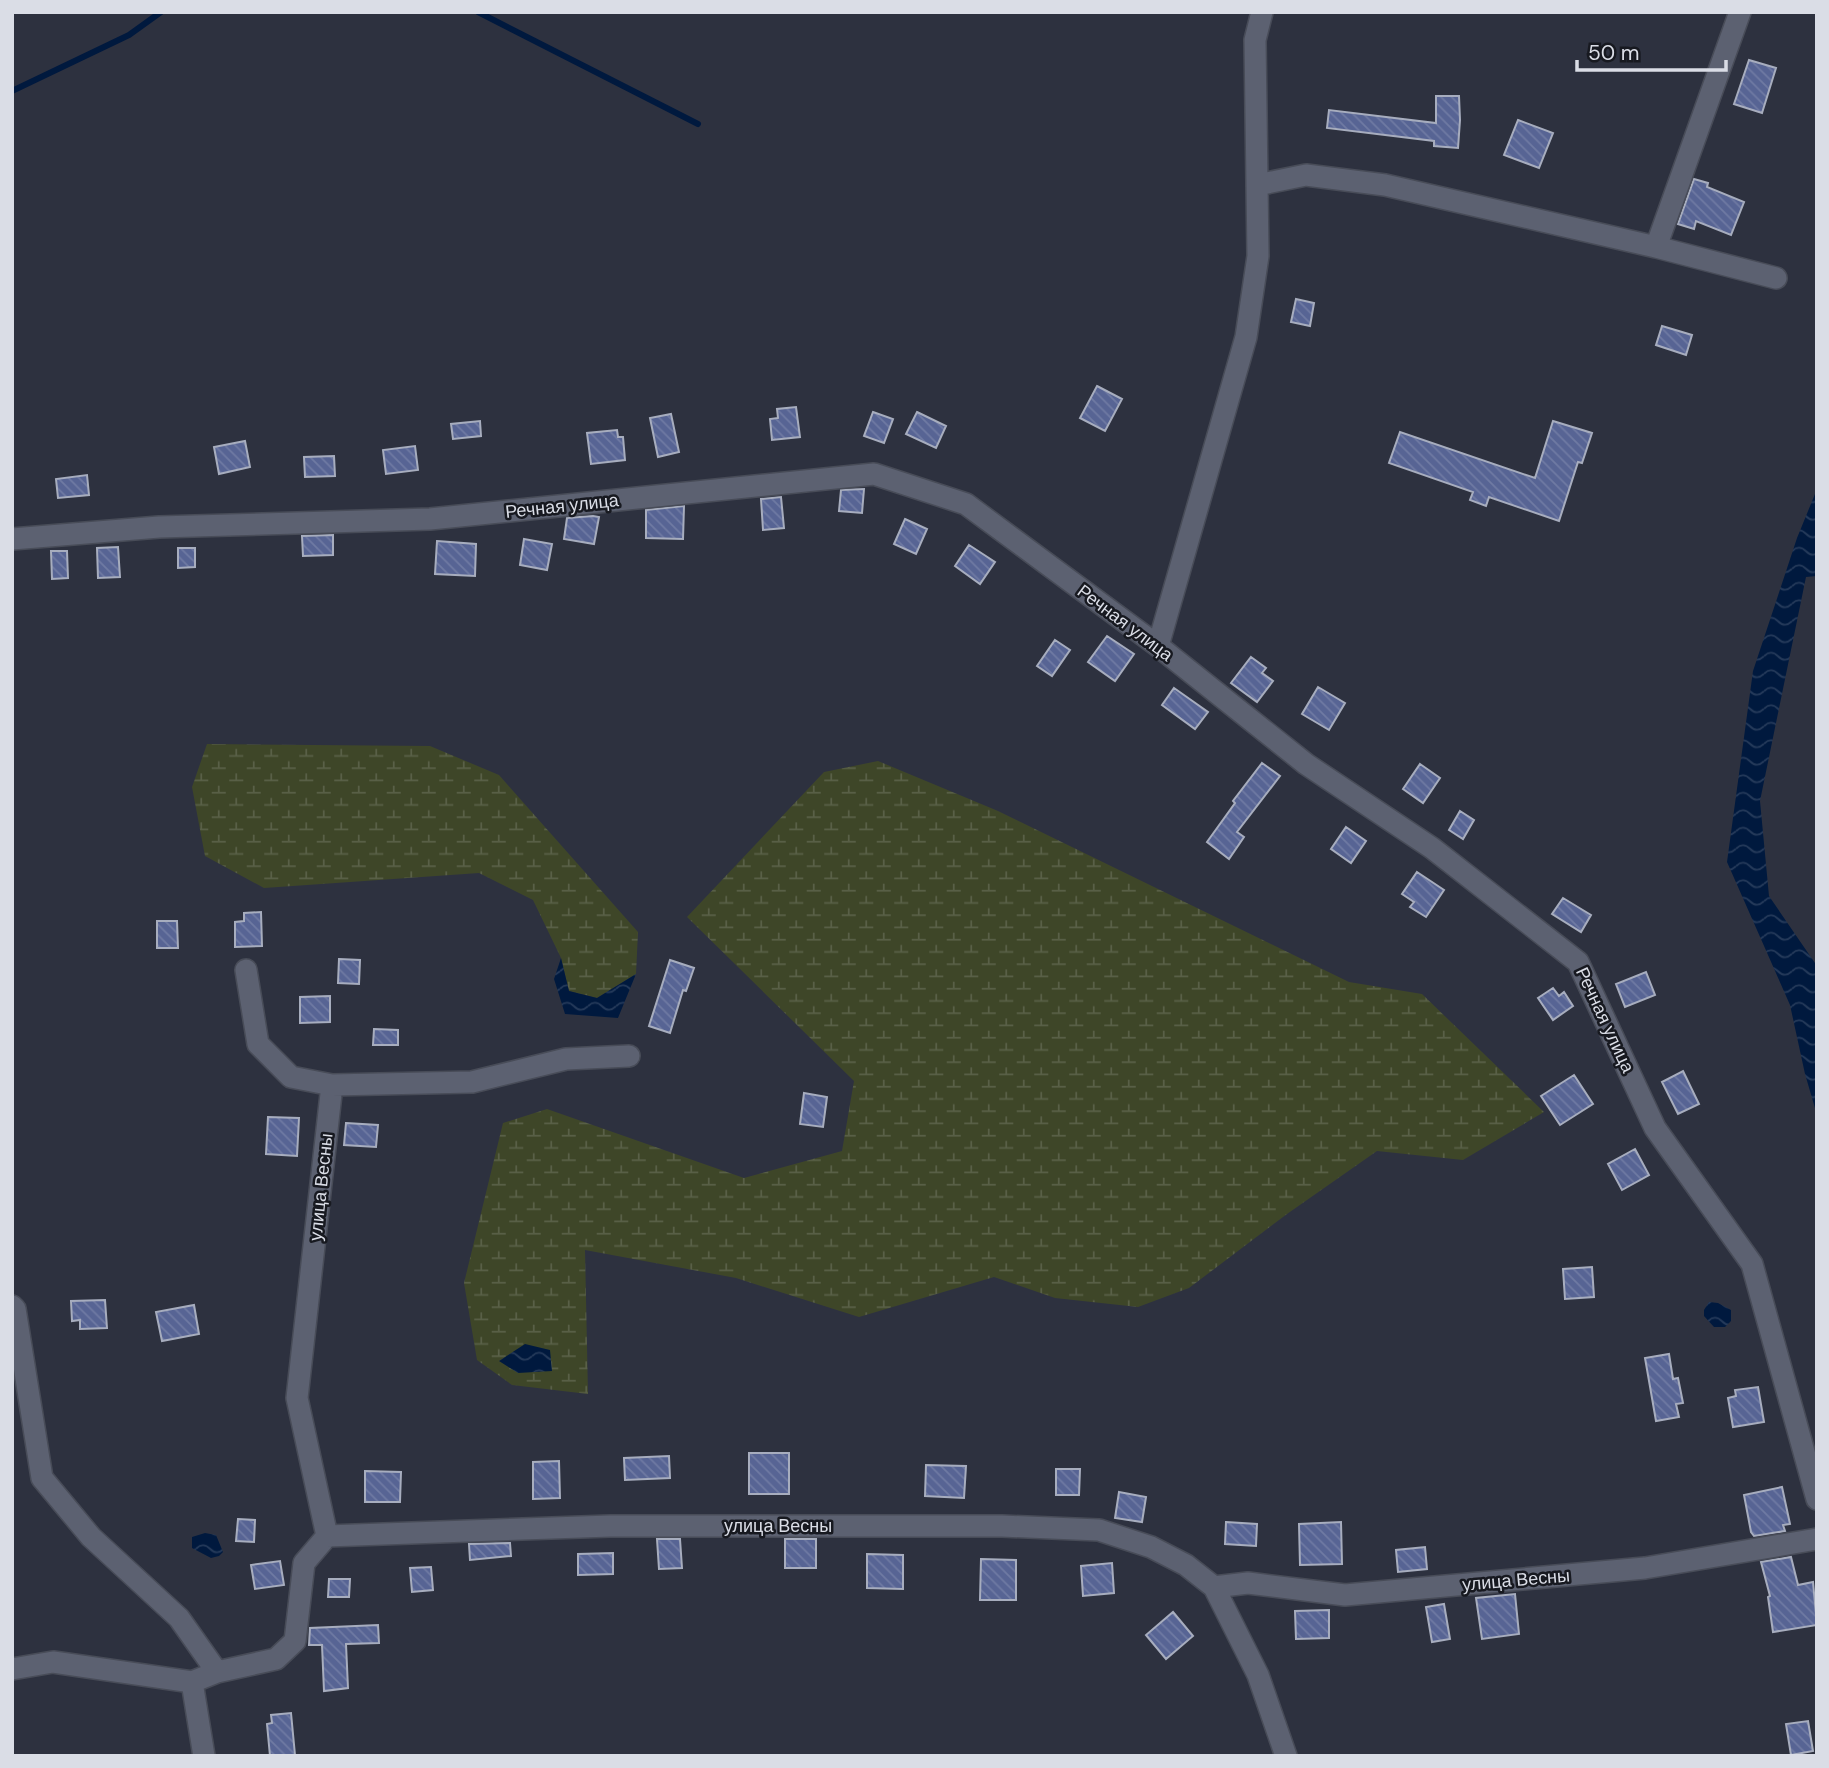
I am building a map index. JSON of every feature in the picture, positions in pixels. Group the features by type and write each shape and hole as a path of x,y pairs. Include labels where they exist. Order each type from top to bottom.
{"street":[{"path":"1158,646 1246,337 1258,257 1255,40 1262,12"},
{"path":"1656,247 1740,12"},
{"path":"1257,185 1306,175 1385,185 1656,247 1776,278"},
{"name":"Речная улица","path":"12,539 159,527 430,519 874,474 966,504 1158,646 1306,764 1432,848 1578,962 1655,1128 1752,1264 1817,1499"},
{"path":"246,970 258,1044 291,1077 332,1085 472,1082 566,1059 629,1056"},
{"name":"улица Весны","path":"332,1085 297,1398 327,1536 610,1526 1002,1526 1099,1530 1151,1547 1186,1565 1214,1587 1258,1675 1286,1756"},
{"path":"12,1306 15,1309 42,1478 91,1537 179,1618 217,1672"},
{"path":"12,1669 53,1662 192,1682 217,1672 276,1659 295,1641 304,1563 327,1536"},
{"name":"улица Весны","path":"1214,1587 1248,1583 1345,1595 1645,1568 1817,1539"},
{"path":"192,1682 204,1756"}],"green space":[{"path":"207,744 430,746 499,775 638,932 636,974 597,998 569,991 561,958 533,900 479,873 264,888 205,856 192,787"},
{"path":"878,761 998,811 1349,982 1422,994 1544,1112 1463,1160 1377,1151 1189,1288 1138,1307 1055,1298 994,1277 859,1317 736,1278 585,1250 588,1394 512,1385 477,1360 464,1283 503,1123 547,1109 744,1178 842,1151 854,1081 687,917 824,772"}],"water":[{"path":"1817,489 1817,576 1806,577 1760,801 1769,896 1817,966 1817,1115 1790,1005 1727,862 1753,671 1797,538"},
{"path":"561,958 569,991 597,998 636,974 618,1018 565,1014 554,979"},
{"path":"1709,1302 1718,1303 1731,1310 1731,1321 1725,1327 1714,1327 1704,1316"},
{"path":"525,1344 550,1350 552,1371 518,1373 499,1361"},
{"path":"205,1533 216,1535 223,1552 219,1556 211,1558 192,1548 192,1537"}],"building":[{"path":"1749,60 1776,68 1762,113 1734,104"},
{"path":"1436,96 1459,96 1458,148 1434,146 1434,141 1327,128 1329,110 1436,123"},
{"path":"1518,120 1553,133 1539,168 1504,155"},
{"path":"1694,179 1708,183 1707,187 1744,202 1731,235 1696,221 1694,229 1678,224"},
{"path":"1296,299 1314,303 1310,326 1291,322"},
{"path":"1662,326 1692,335 1686,355 1656,345"},
{"path":"1097,386 1122,399 1105,431 1080,418"},
{"path":"796,407 800,437 772,440 770,419 778,418 777,409"},
{"path":"873,412 893,419 884,443 864,436"},
{"path":"917,412 946,426 936,448 906,434"},
{"path":"671,414 679,452 658,457 650,418"},
{"path":"480,421 481,436 453,439 451,424"},
{"path":"1553,421 1592,433 1582,463 1578,462 1559,521 1489,497 1486,506 1470,500 1473,492 1389,463 1400,432 1535,478"},
{"path":"617,430 618,437 623,437 625,460 591,464 587,433"},
{"path":"245,441 250,467 219,474 214,447"},
{"path":"415,446 418,470 386,474 383,450"},
{"path":"334,456 335,476 305,477 304,457"},
{"path":"87,475 89,495 58,498 56,479"},
{"path":"864,489 862,513 839,511 841,490"},
{"path":"781,497 784,528 763,530 761,499"},
{"path":"684,506 683,539 646,538 646,510"},
{"path":"599,517 594,544 564,539 567,518"},
{"path":"905,519 927,529 916,554 894,544"},
{"path":"333,535 333,555 303,556 302,536"},
{"path":"524,539 552,544 547,570 520,565"},
{"path":"437,541 476,544 475,576 435,574"},
{"path":"969,545 995,562 980,584 955,566"},
{"path":"118,547 120,577 98,578 97,548"},
{"path":"178,548 195,548 195,567 178,568"},
{"path":"51,551 67,551 68,578 52,579"},
{"path":"1107,636 1134,654 1115,681 1088,662"},
{"path":"1055,640 1070,650 1052,676 1037,666"},
{"path":"1251,657 1266,668 1262,673 1273,681 1257,702 1231,683"},
{"path":"1318,687 1345,703 1329,730 1302,714"},
{"path":"1174,688 1208,712 1195,729 1162,705"},
{"path":"1262,763 1280,776 1237,832 1244,837 1229,859 1207,842"},
{"path":"1420,764 1440,778 1423,803 1403,789"},
{"path":"1460,811 1474,820 1463,839 1449,830"},
{"path":"1346,827 1366,841 1351,863 1331,849"},
{"path":"1417,872 1444,890 1426,917 1410,907 1414,902 1402,894"},
{"path":"1563,898 1591,915 1581,932 1552,914"},
{"path":"261,912 262,946 235,947 235,922 244,921 244,913"},
{"path":"157,921 177,921 178,948 157,948"},
{"path":"339,959 360,960 359,984 338,983"},
{"path":"670,960 694,968 686,991 683,990 670,1033 649,1026"},
{"path":"1646,972 1655,995 1625,1007 1616,984"},
{"path":"1553,988 1559,996 1564,992 1573,1006 1553,1020 1538,998"},
{"path":"330,996 330,1022 300,1023 300,997"},
{"path":"374,1029 398,1030 398,1045 373,1045"},
{"path":"1683,1071 1699,1104 1678,1114 1662,1082"},
{"path":"1574,1075 1593,1104 1560,1125 1541,1096"},
{"path":"804,1093 827,1097 823,1127 800,1124"},
{"path":"268,1117 299,1118 297,1156 266,1154"},
{"path":"346,1123 378,1125 376,1147 344,1145"},
{"path":"1635,1149 1649,1175 1622,1190 1608,1164"},
{"path":"1592,1267 1594,1297 1565,1299 1563,1269"},
{"path":"105,1300 107,1328 80,1329 80,1320 72,1321 71,1301"},
{"path":"194,1305 199,1334 162,1341 156,1312"},
{"path":"1669,1354 1673,1379 1678,1378 1683,1403 1676,1404 1679,1417 1656,1421 1645,1358"},
{"path":"1758,1387 1764,1422 1733,1427 1728,1398 1736,1396 1735,1390"},
{"path":"749,1453 789,1453 789,1494 749,1494"},
{"path":"669,1456 670,1478 625,1480 624,1458"},
{"path":"559,1461 560,1498 533,1499 533,1462"},
{"path":"926,1465 966,1466 964,1498 925,1496"},
{"path":"1056,1469 1080,1469 1079,1495 1056,1495"},
{"path":"365,1471 401,1472 400,1502 365,1502"},
{"path":"1782,1487 1790,1524 1783,1525 1785,1531 1754,1536 1744,1495"},
{"path":"1119,1492 1146,1497 1142,1522 1115,1518"},
{"path":"238,1519 255,1520 254,1542 236,1541"},
{"path":"1226,1522 1257,1524 1256,1546 1225,1544"},
{"path":"1341,1522 1342,1564 1300,1565 1299,1524"},
{"path":"657,1539 680,1539 682,1568 659,1569"},
{"path":"785,1539 816,1539 816,1568 785,1568"},
{"path":"510,1543 511,1556 470,1560 469,1544"},
{"path":"1425,1547 1427,1569 1398,1572 1396,1550"},
{"path":"613,1553 613,1574 578,1575 578,1554"},
{"path":"867,1554 903,1555 903,1589 867,1588"},
{"path":"1791,1557 1798,1585 1813,1582 1817,1625 1773,1632 1770,1596 1761,1562"},
{"path":"981,1559 1016,1560 1016,1600 980,1600"},
{"path":"280,1561 284,1585 255,1589 251,1565"},
{"path":"1112,1563 1114,1593 1083,1596 1081,1566"},
{"path":"431,1567 433,1590 412,1592 410,1568"},
{"path":"329,1579 350,1579 349,1597 328,1597"},
{"path":"1515,1594 1519,1634 1482,1639 1476,1598"},
{"path":"1444,1604 1450,1639 1432,1642 1426,1607"},
{"path":"1329,1610 1329,1638 1296,1639 1295,1611"},
{"path":"1173,1612 1193,1636 1166,1659 1146,1635"},
{"path":"378,1625 379,1643 346,1644 348,1688 324,1691 322,1645 309,1645 310,1628"},
{"path":"291,1713 295,1755 270,1756 267,1724 272,1723 271,1715"},
{"path":"1808,1721 1813,1751 1791,1755 1786,1724"}],"waterway":[{"path":"12,91 129,35 161,12"},
{"path":"478,12 698,124"}]}
